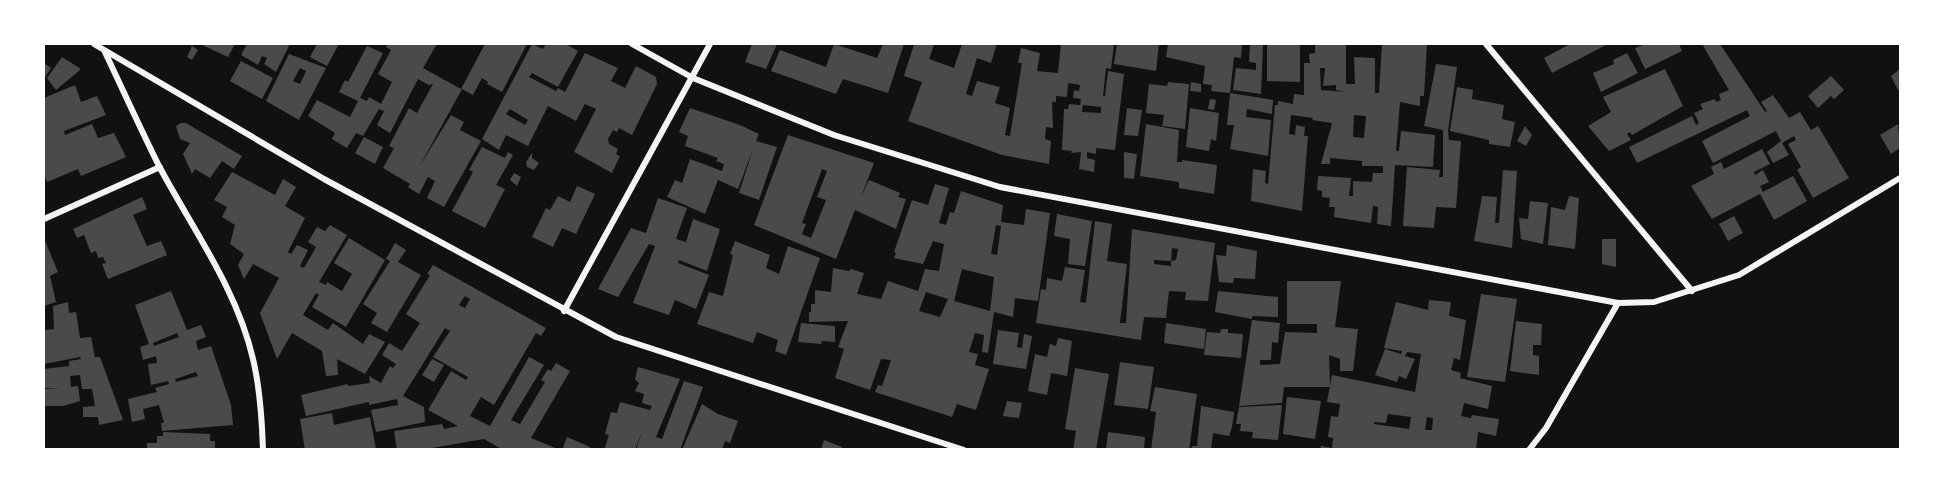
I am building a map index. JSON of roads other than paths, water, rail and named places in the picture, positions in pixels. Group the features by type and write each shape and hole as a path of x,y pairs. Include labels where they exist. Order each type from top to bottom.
{"street":[{"path":"94,44 103,46 324,179 564,311 616,337 964,450"},
{"path":"632,44 693,78 834,135 1000,188 1618,303 1654,302 1739,275 1900,178"},
{"path":"564,311 710,44"},
{"path":"1486,44 1692,291"},
{"path":"103,46 160,166 197,230 240,318 253,358 262,416 263,450"},
{"path":"44,219 160,166"},
{"path":"1529,450 1546,428 1618,303"}]}
